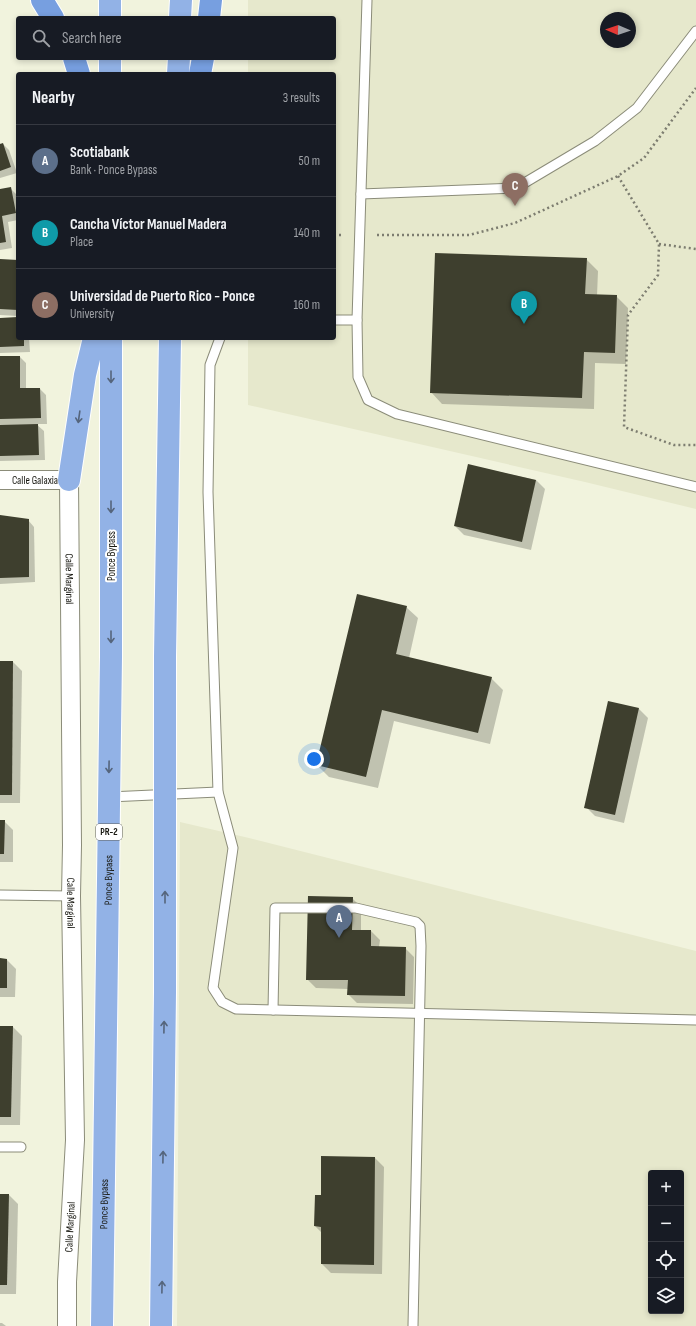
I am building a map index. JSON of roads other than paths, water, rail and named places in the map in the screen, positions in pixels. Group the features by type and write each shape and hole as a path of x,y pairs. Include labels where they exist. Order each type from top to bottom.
{"highway":[{"path":"42,0 52,16"},
{"path":"110,0 110,16"},
{"path":"180,16 181,0"},
{"path":"209,16 211,0"},
{"path":"75,60 78,72"},
{"path":"110,60 110,72"},
{"path":"178,72 179,60"},
{"path":"200,72 203,60"},
{"path":"69,480 85,375 94,340"},
{"name":"Ponce Bypass","path":"102,1326 109,797 111,340"},
{"path":"161,1326 165,1008 165,657 170,340"}],"street":[{"name":"Calle Galaxia","path":"0,480 69,480"},
{"name":"Calle Marginal","path":"67,1326 67,1282 75,1140 71,896 72,845 69,480"}],"lane":[{"path":"366,0 357,320 358,377 368,400 397,414 696,487"},
{"path":"361,194 516,188 595,141 637,108 696,31"},
{"path":"336,320 357,320"},
{"path":"219,340 210,365 208,492 218,792 233,848 213,988 222,1002 236,1009 696,1020"},
{"path":"109,797 218,792"},
{"path":"0,895 71,896"},
{"path":"273,1010 275,908 356,908 416,922 420,926 413,1326"},
{"path":"0,1147 21,1147"}],"place":[{"name":"Universidad de Puerto Rico - Ponce","path":"515,206"},
{"name":"Cancha Víctor Manuel Madera","path":"524,324"},
{"name":"Scotiabank","path":"339,938"}]}
